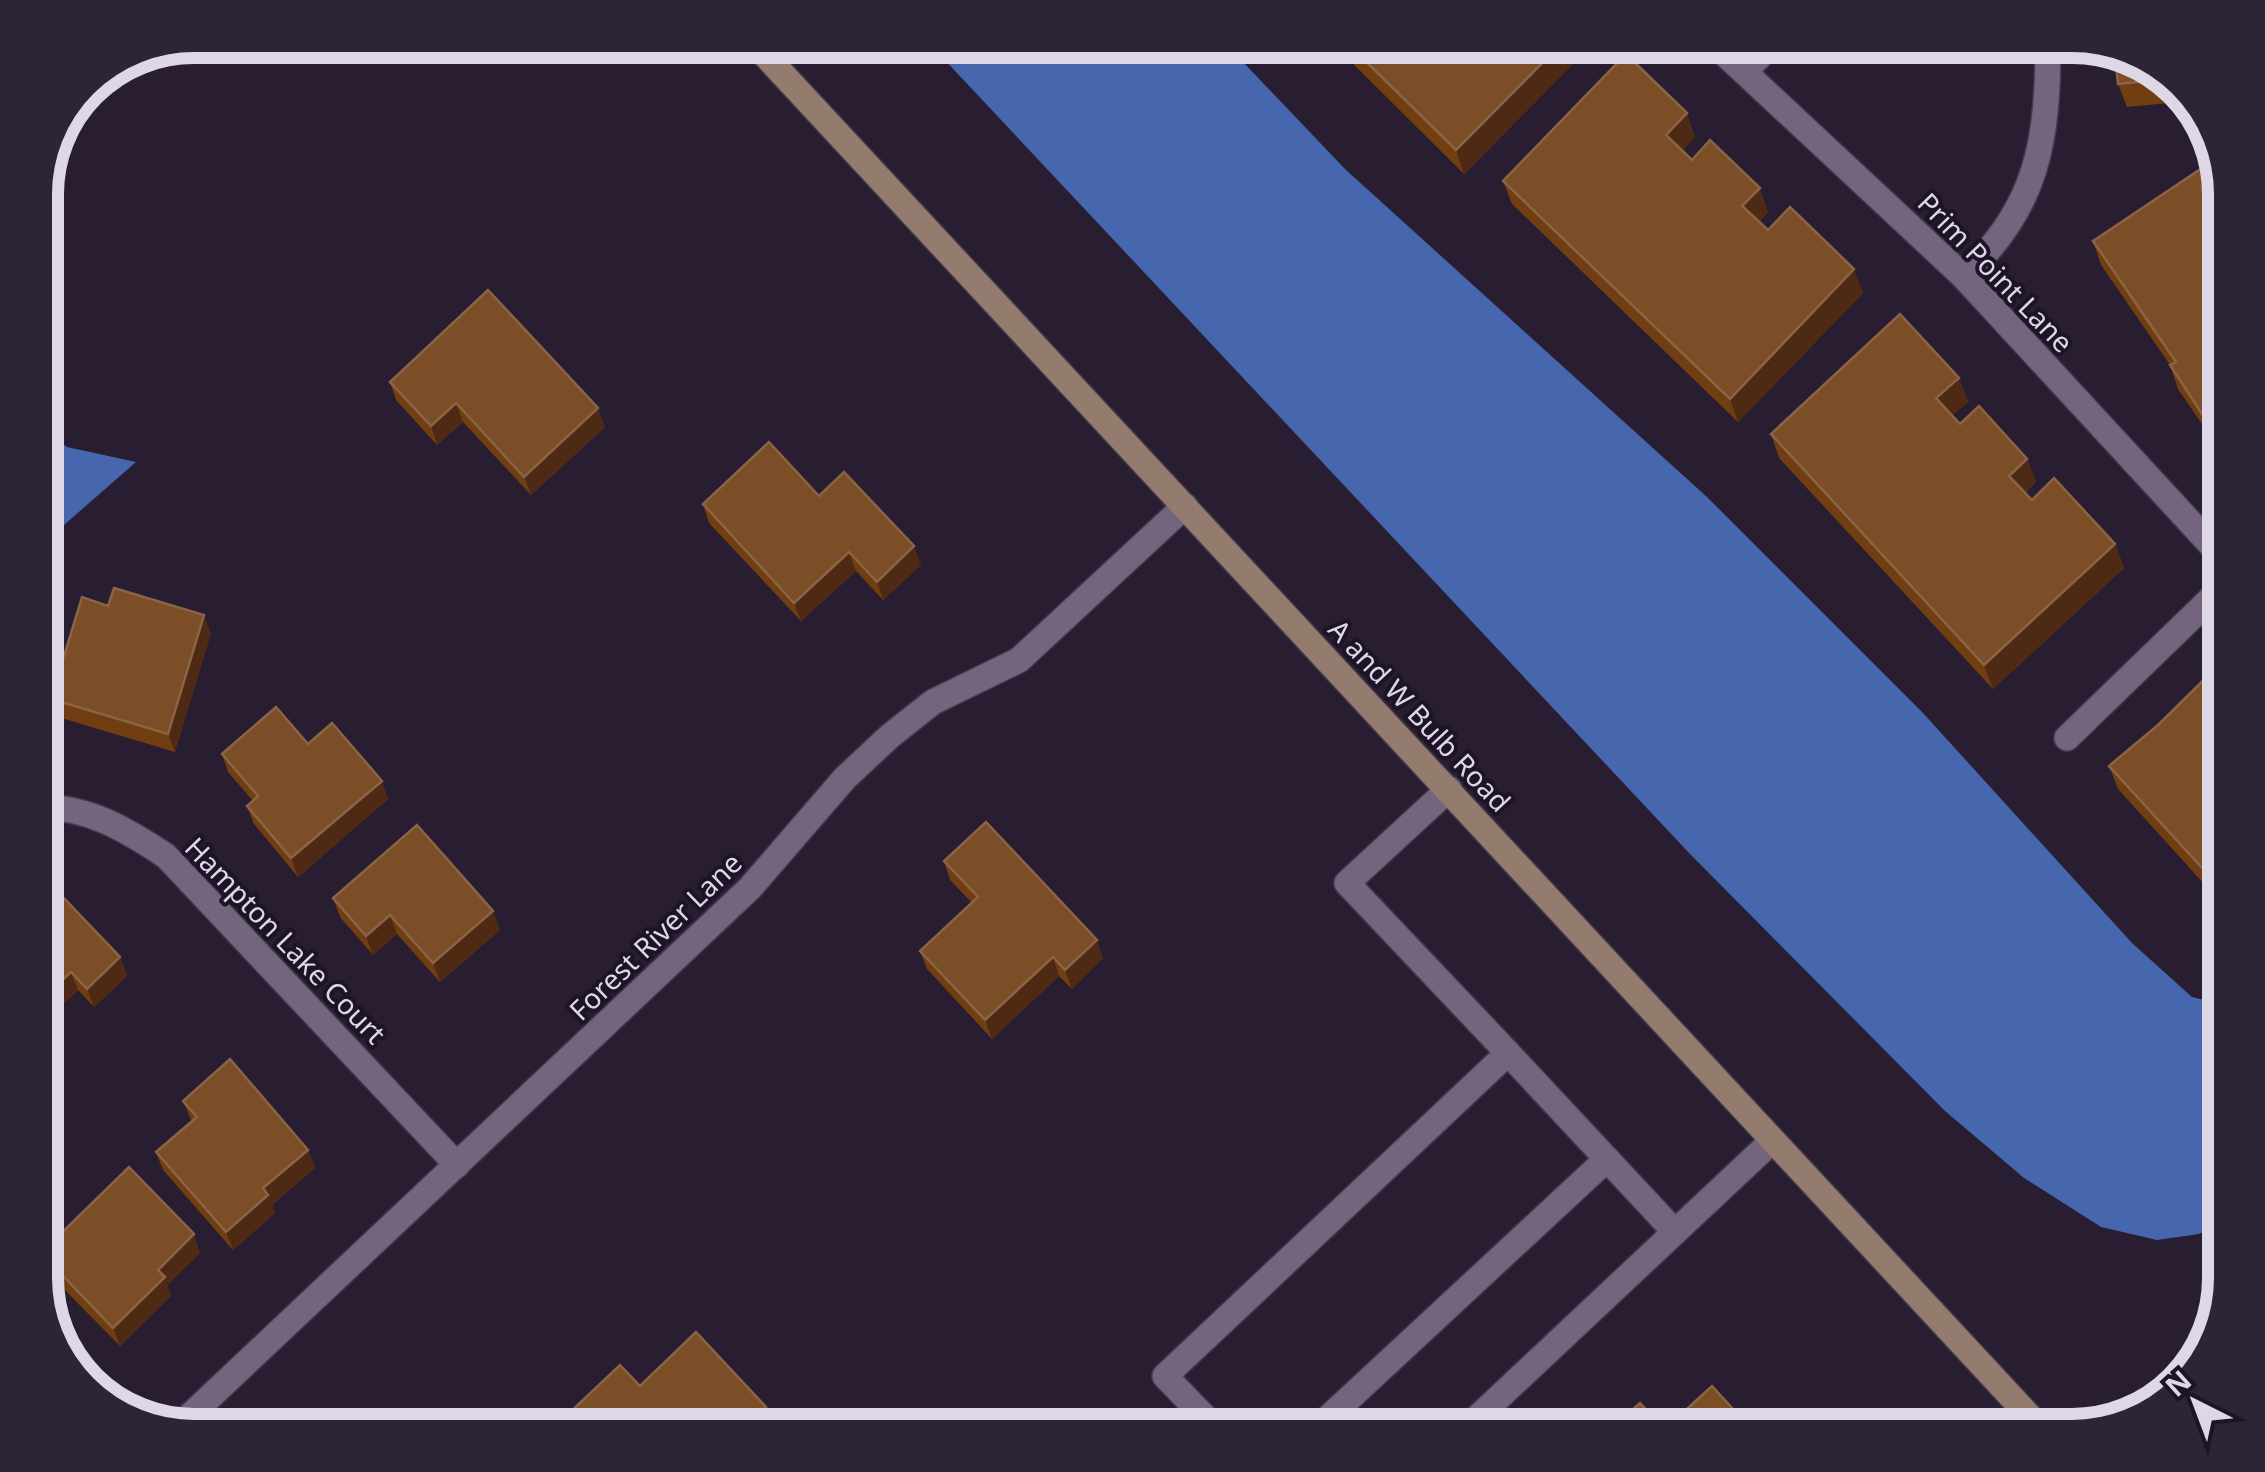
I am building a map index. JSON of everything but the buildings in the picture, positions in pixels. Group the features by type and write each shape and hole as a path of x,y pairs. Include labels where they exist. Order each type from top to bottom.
{"street":[{"name":"A and W Bulb Road","path":"768,58 2027,1414"},
{"name":"Prim Point Lane","path":"1732,58 1964,276 2208,542"},
{"path":"1746,70 1758,58"},
{"path":"1964,276 1996,247 2024,204 2042,137 2047,58"},
{"name":"Forest River Lane","path":"192,1414 750,888 845,778 890,736 933,702 1019,660 1185,506"},
{"path":"2067,738 2208,601"},
{"path":"1449,789 1347,883 1676,1232"},
{"name":"Hampton Lake Court","path":"58,807 119,825 166,856 457,1164"},
{"path":"1201,1414 1165,1376 1508,1054"},
{"path":"1481,1414 1772,1140"},
{"path":"1332,1414 1608,1159"}],"water":[{"path":"943,58 1239,58 1345,169 1707,497 1923,713 2132,943 2192,997 2208,1001 2208,1230 2157,1240 2101,1227 2024,1178 1945,1111 1690,854"},
{"path":"58,440 67,447 136,462 64,525 58,520"}]}
